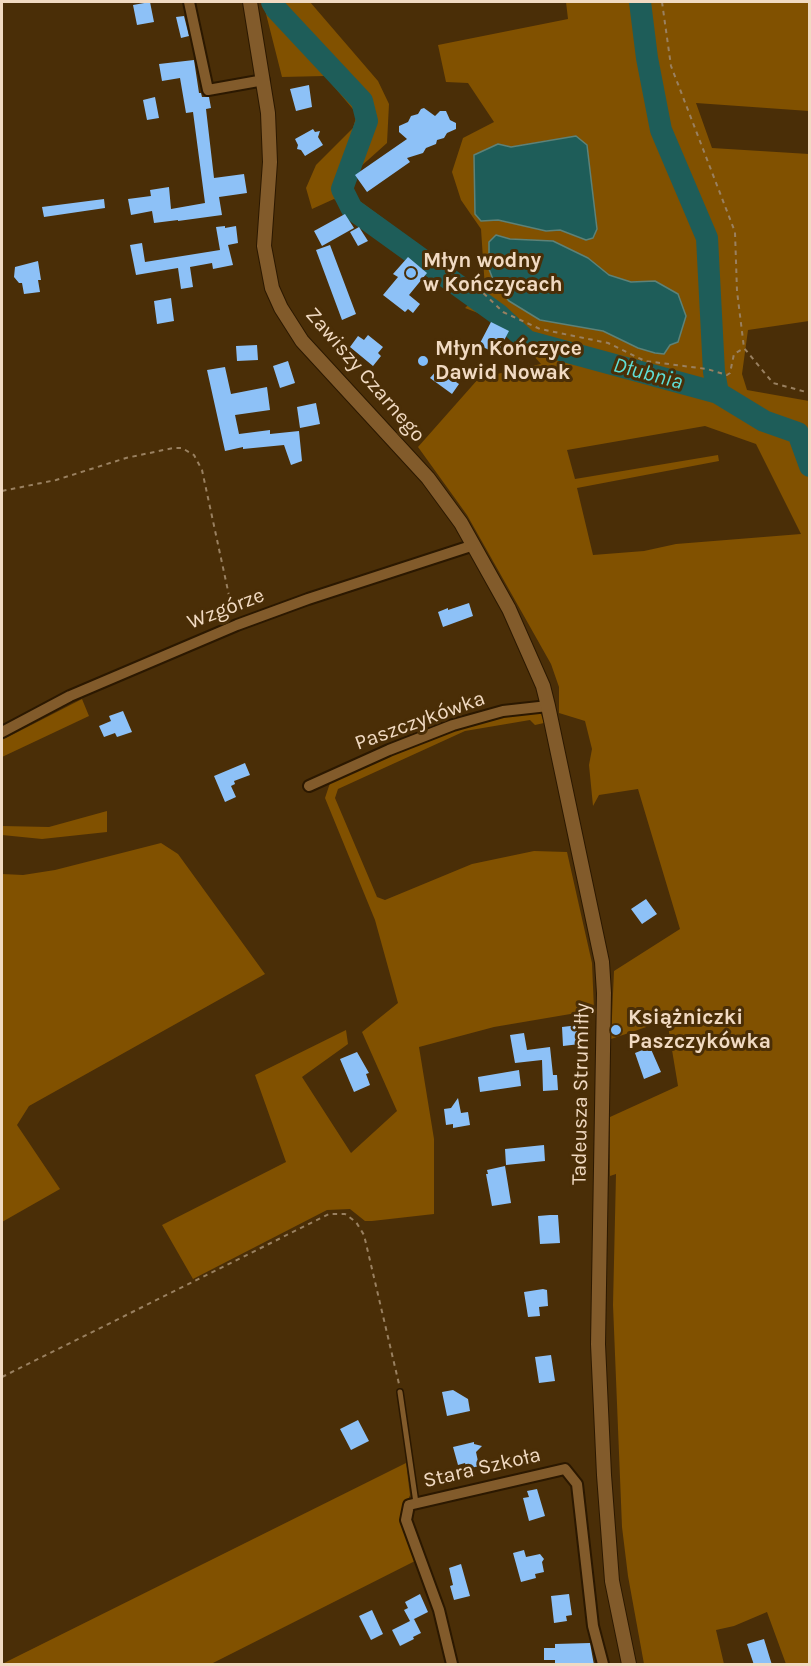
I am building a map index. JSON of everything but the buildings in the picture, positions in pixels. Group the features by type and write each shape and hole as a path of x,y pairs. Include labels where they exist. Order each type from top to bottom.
{"street":[{"path":"189,2 208,90 264,80"},
{"name":"Zawiszy Czarnego","path":"250,2 269,119 270,162 264,246 272,288 281,308 303,341 441,494 474,545"},
{"name":"Wzgórze","path":"2,732 70,696 237,625 308,598 474,545"},
{"name":"Tadeusza Strumiłły","path":"474,545 509,609 543,686 593,911 602,962 604,993 598,1344 612,1581 629,1665"},
{"name":"Paszczykówka","path":"309,786 389,750 453,725 503,711 548,706"},
{"name":"Stara Szkoła","path":"452,1665 439,1610 406,1520 409,1505 565,1469 577,1484 593,1626 603,1665"}],"lane":[{"path":"400,1392 416,1504"}],"path":[{"path":"662,2 670,66 735,232 737,291 744,348 774,383 810,393"},
{"path":"477,287 503,312 540,329 608,343 645,361 707,369 727,375 730,373 734,354 744,348"},
{"path":"2,491 56,480 145,454 182,448 194,455 202,470 227,592 237,625"},
{"path":"2,1377 329,1214 345,1214 356,1222 364,1235 400,1392"}],"shaded area":[{"path":"263,2 310,2 378,81 389,104 387,143 349,177 350,194 429,252 420,265 334,199 312,209 306,188 316,165 353,128 357,114 325,76 282,77"},
{"path":"566,2 809,2 809,111 696,103 712,148 809,154 809,321 748,330 742,374 747,390 809,401 809,1664 786,1664 767,1612 734,1626 716,1630 724,1664 644,1664 628,1576 622,1527 613,1305 616,1174 610,1176 610,1117 678,1086 667,1020 611,1039 614,971 680,929 638,789 599,795 593,806 589,765 592,749 585,721 559,713 559,687 551,664 467,515 418,447 479,378 541,364 514,334 496,320 465,308 485,289 481,229 461,200 452,172 463,138 494,122 468,83 446,82 438,45 568,19","holes":["550,140 587,145 597,229 593,238 585,240 560,230 546,231 498,220 498,144 511,147","496,235 510,239 553,241 588,258 609,275 631,282 655,281 678,294 638,348 603,331","705,426 756,444 801,534 676,544 644,551 593,555 577,488 719,461 718,455 575,479 567,450"]},
{"path":"82,699 89,716 2,757 2,740"},
{"path":"520,713 541,714 544,723 535,725 530,720 465,731 338,789 335,798 377,897 385,900 472,864 534,851 567,852 592,963 594,1010 494,1027 419,1047 434,1139 434,1214 365,1221 350,1209 327,1210 193,1279 162,1225 286,1162 255,1075 346,1030 348,1044 302,1077 351,1153 397,1111 362,1032 398,1003 375,920 325,798 330,783 373,760 465,725"},
{"path":"107,811 107,832 42,839 2,835 2,826 49,827"},
{"path":"161,843 178,854 265,974 29,1106 17,1125 60,1189 2,1222 2,874 23,875 55,870"},
{"path":"406,1463 410,1495 401,1519 417,1560 211,1664 2,1664"}],"water":[{"path":"576,136 587,145 597,229 593,238 586,240 560,230 546,231 498,220 481,221 475,214 474,155 498,144 511,147"},
{"path":"496,235 510,239 553,241 588,258 609,275 631,282 655,281 678,294 686,316 678,342 670,345 664,354 655,353 638,348 603,331 540,320 509,301 495,285 489,269 489,242"}],"waterway":[{"name":"Dłubnia","path":"272,2 362,101 367,121 342,189 352,209 499,315 527,341 718,393 764,421 798,433 810,466"},
{"path":"640,2 647,58 661,130 707,238 714,372 718,393"}],"place":[{"name":"Młyn wodny w Kończycach","path":"411,273"},
{"name":"Młyn Kończyce Dawid Nowak","path":"423,361"},
{"name":"Książniczki Paszczykówka","path":"616,1030"}]}
